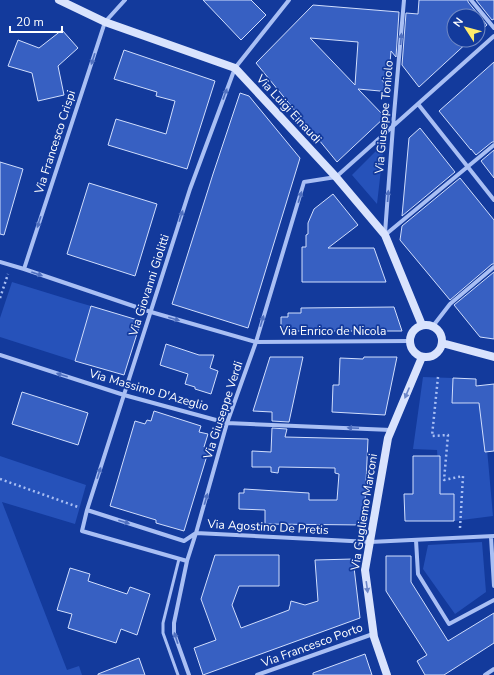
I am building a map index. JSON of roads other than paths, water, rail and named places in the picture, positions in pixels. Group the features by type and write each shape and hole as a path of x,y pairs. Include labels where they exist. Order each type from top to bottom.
{"main road":[{"name":"Via Luigi Einaudi","path":"59,0 105,22 235,68 336,177 385,235 422,325"},
{"path":"422,325 433,326 440,333 442,343 440,349 433,356 422,357 413,351 411,346 410,340 413,331 422,325"},
{"path":"442,343 494,357"},
{"name":"Via Gugliemo Marconi","path":"387,675 373,634 365,570 388,438 422,357"}],"street":[{"path":"105,22 126,0"},
{"name":"Via Giovanni Giolitti","path":"87,510 190,189 235,68 288,0"},
{"name":"Via Giuseppe Toniolo","path":"385,235 404,0"},
{"path":"471,0 494,28"},
{"name":"Via Francesco Crispi","path":"24,269 105,22"},
{"path":"336,177 494,36"},
{"path":"418,104 494,200"},
{"path":"385,235 494,145"},
{"name":"Via Giuseppe Verdi","path":"189,675 174,632 174,623 187,561 227,423 256,342 304,182 336,177"},
{"path":"0,262 151,312 256,342"},
{"path":"433,326 450,304 494,267"},
{"name":"Via Enrico de Nicola","path":"256,342 410,340"},
{"name":"Via Massimo D'Azeglio","path":"0,355 124,395 227,423 392,430"},
{"path":"87,510 82,531 187,561"},
{"name":"Via Agostino De Pretis","path":"87,510 184,541 196,533 370,542 492,537"},
{"path":"492,537 494,586"},
{"path":"416,540 418,574 450,624 494,600"},
{"name":"Via Francesco Porto","path":"257,675 373,634"},
{"path":"485,675 494,669"},
{"path":"272,670 274,675"}],"lane":[{"path":"178,675 163,633 163,623 179,559"}]}
